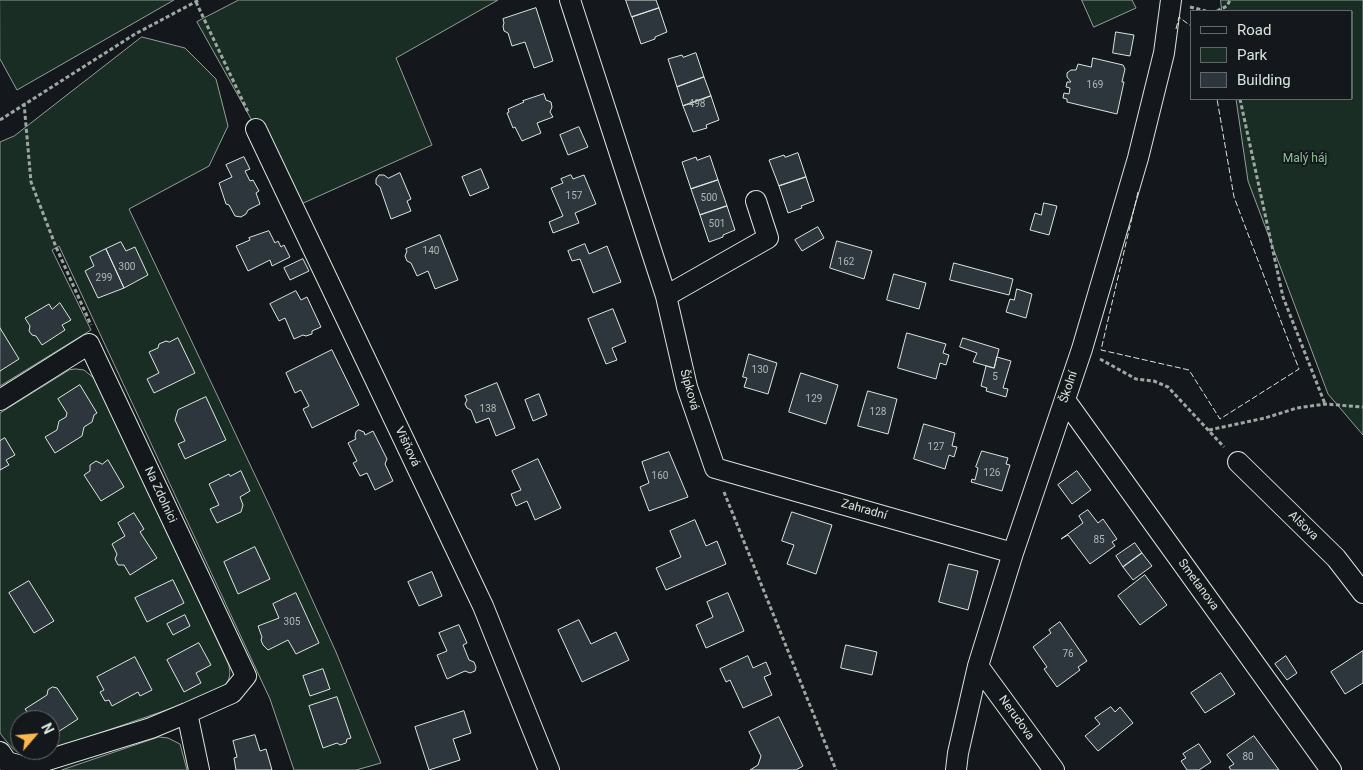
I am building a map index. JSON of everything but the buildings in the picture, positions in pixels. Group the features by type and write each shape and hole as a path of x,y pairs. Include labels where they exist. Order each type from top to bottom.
{"street":[{"name":"Šípková","path":"570,0 666,296 687,387 715,468"},
{"name":"Školní","path":"956,770 958,753 978,666 1013,553 1082,349 1138,158 1164,52 1171,0"},
{"name":"Višňová","path":"256,129 483,606 549,770"},
{"path":"666,296 768,238 756,201"},
{"path":"0,400 89,344"},
{"name":"Na Zdolnici","path":"0,752 7,762 25,767 151,728 232,693 246,676 89,344"},
{"name":"Smetanova","path":"1065,400 1331,770"},
{"name":"Alšova","path":"1238,462 1336,558 1363,593"},
{"name":"Zahradní","path":"715,468 1013,553"},
{"name":"Nerudova","path":"978,666 1054,770"},
{"path":"187,713 199,770"}],"path":[{"path":"1219,10 1227,6 1230,0"},
{"path":"0,120 135,34 197,1 256,129"},
{"path":"1240,100 1283,297 1325,404"},
{"path":"24,103 31,182 56,248 93,332 89,344"},
{"path":"1082,349 1136,379 1154,381 1168,387 1238,462"},
{"path":"1208,430 1265,418 1297,408 1325,404 1363,408"},
{"path":"715,468 836,769 830,770"}],"green space":[{"path":"0,0 174,0 17,90 0,59"},
{"path":"239,0 498,0 396,58 432,145 299,205 197,22"},
{"path":"1082,0 1132,0 1136,8 1094,27"},
{"name":"Malý háj","path":"1221,0 1363,0 1363,435 1328,394 1248,181 1236,100 1353,100 1353,10 1222,10"},
{"path":"142,37 185,48 216,79 228,126 209,166 129,209 272,511 336,652 381,763 356,770 294,770 270,699 59,246 52,250 91,330 0,386 0,142 14,136"},
{"path":"69,370 84,370 95,379 227,661 230,670 228,682 219,692 60,747 60,710 10,710 10,746 0,733 0,413"},
{"path":"159,737 168,738 180,744 187,770 62,770"}],"fence":[{"path":"1176,29 1179,17 1190,25"},
{"path":"1138,192 1101,350 1189,370 1220,419 1299,369 1234,197 1217,100"}]}
